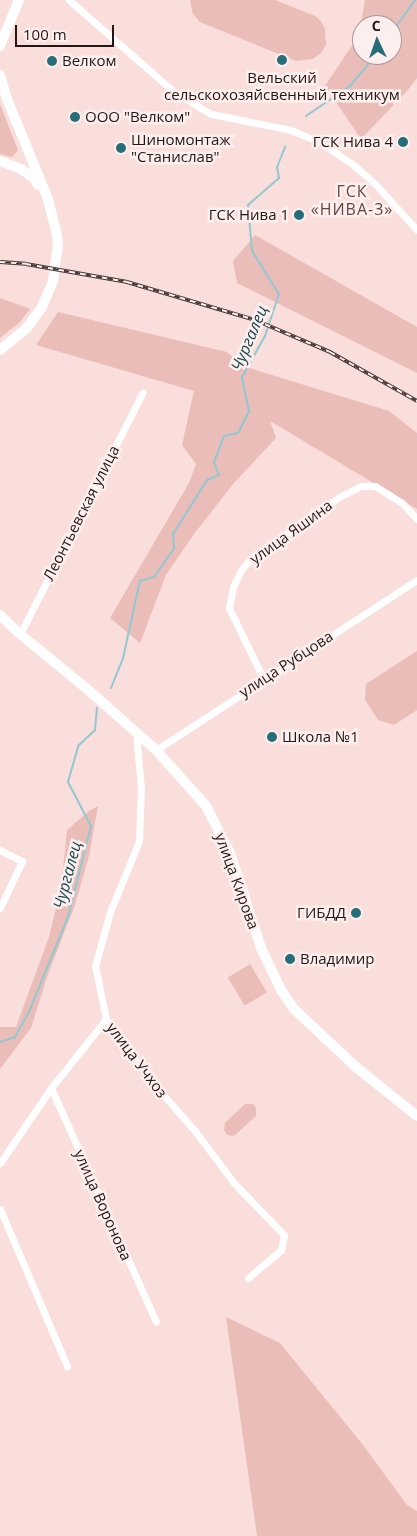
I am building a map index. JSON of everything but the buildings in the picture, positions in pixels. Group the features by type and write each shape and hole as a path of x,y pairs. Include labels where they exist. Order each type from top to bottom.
{"main road":[{"path":"9,21 11,0"},
{"path":"0,46 19,0"},
{"path":"0,75 7,99 48,200 58,246 53,281 42,307 27,328 0,350"},
{"path":"0,161 21,169 33,177 48,200"},
{"name":"улица Кирова","path":"0,615 156,750 206,806 230,852 261,948 281,990 294,1009 316,1032 417,1116"}],"street":[{"path":"68,0 174,92 212,114 291,130 320,143 336,153 377,186 417,230"},
{"name":"Леонтьевская улица","path":"20,634 143,392"},
{"name":"улица Яшина","path":"263,678 229,608 233,587 241,570 253,556 341,496 361,486 375,486 402,504 417,519"},
{"name":"улица Рубцова","path":"156,750 263,678 417,580"},
{"name":"улица Учхоз","path":"136,732 141,789 139,841 110,912 95,966 106,1019 159,1090 194,1131 234,1183 284,1235 280,1250 248,1278"},
{"path":"0,850 22,861 0,908"},
{"path":"0,1163 51,1088 106,1019"},
{"name":"улица Воронова","path":"51,1088 156,1322"},
{"path":"0,1209 66,1366"}],"shaded area":[{"path":"190,0 275,0 315,16 321,21 325,29 326,45 321,53 313,59 296,61 200,22 193,14"},
{"path":"365,0 417,0 417,78 361,139 325,86 352,46 352,65 402,65 402,15 362,15"},
{"path":"0,104 18,150 12,157 0,154"},
{"path":"255,235 417,327 417,373 237,283 233,261"},
{"path":"0,298 30,309 20,322 0,338"},
{"path":"58,312 227,352 243,366 389,411 417,433 417,509 270,421 276,438 234,483 194,534 166,575 140,643 110,618 189,483 196,464 182,445 194,391 36,345"},
{"path":"417,651 417,710 394,725 378,720 365,700 366,684"},
{"path":"98,806 89,856 75,905 47,977 31,1028 0,1069 0,1027 16,1027 49,937 61,888 67,830 89,811"},
{"path":"250,964 267,992 245,1006 228,977"},
{"path":"245,1104 253,1104 256,1108 256,1116 234,1136 227,1135 224,1130 225,1123"},
{"path":"226,1317 280,1343 363,1445 407,1505 417,1511 417,1536 257,1536"}],"waterway":[{"name":"Чургалец","path":"402,18 415,0"},
{"name":"Чургалец","path":"306,116 350,86 368,65"},
{"name":"Чургалец","path":"111,688 123,658 140,581 154,577 174,548 173,534 207,480 219,475 214,462 224,436 238,433 249,411 242,377 265,336 279,294 252,251 248,205 279,178 277,167 285,147"},
{"name":"Чургалец","path":"0,1042 15,1037 29,1012 68,917 91,826 68,782 78,746 95,730 97,708"}],"railway":[{"path":"0,262 26,264 127,282 255,320 330,352 417,401"}],"place":[{"name":"Вельский сельскохозяйсвенный техникум","path":"282,60"},
{"name":"Велком","path":"52,61"},
{"name":"ООО \"Велком\"","path":"75,117"},
{"name":"ГСК Нива 4","path":"403,142"},
{"name":"Шиномонтаж \"Станислав\"","path":"121,148"},
{"name":"ГСК Нива 1","path":"299,215"},
{"name":"Школа №1","path":"272,737"},
{"name":"ГИБДД","path":"356,913"},
{"name":"Владимир","path":"290,959"}],"district":[{"name":"ГСК «НИВА-3»","path":"352,200"}]}
